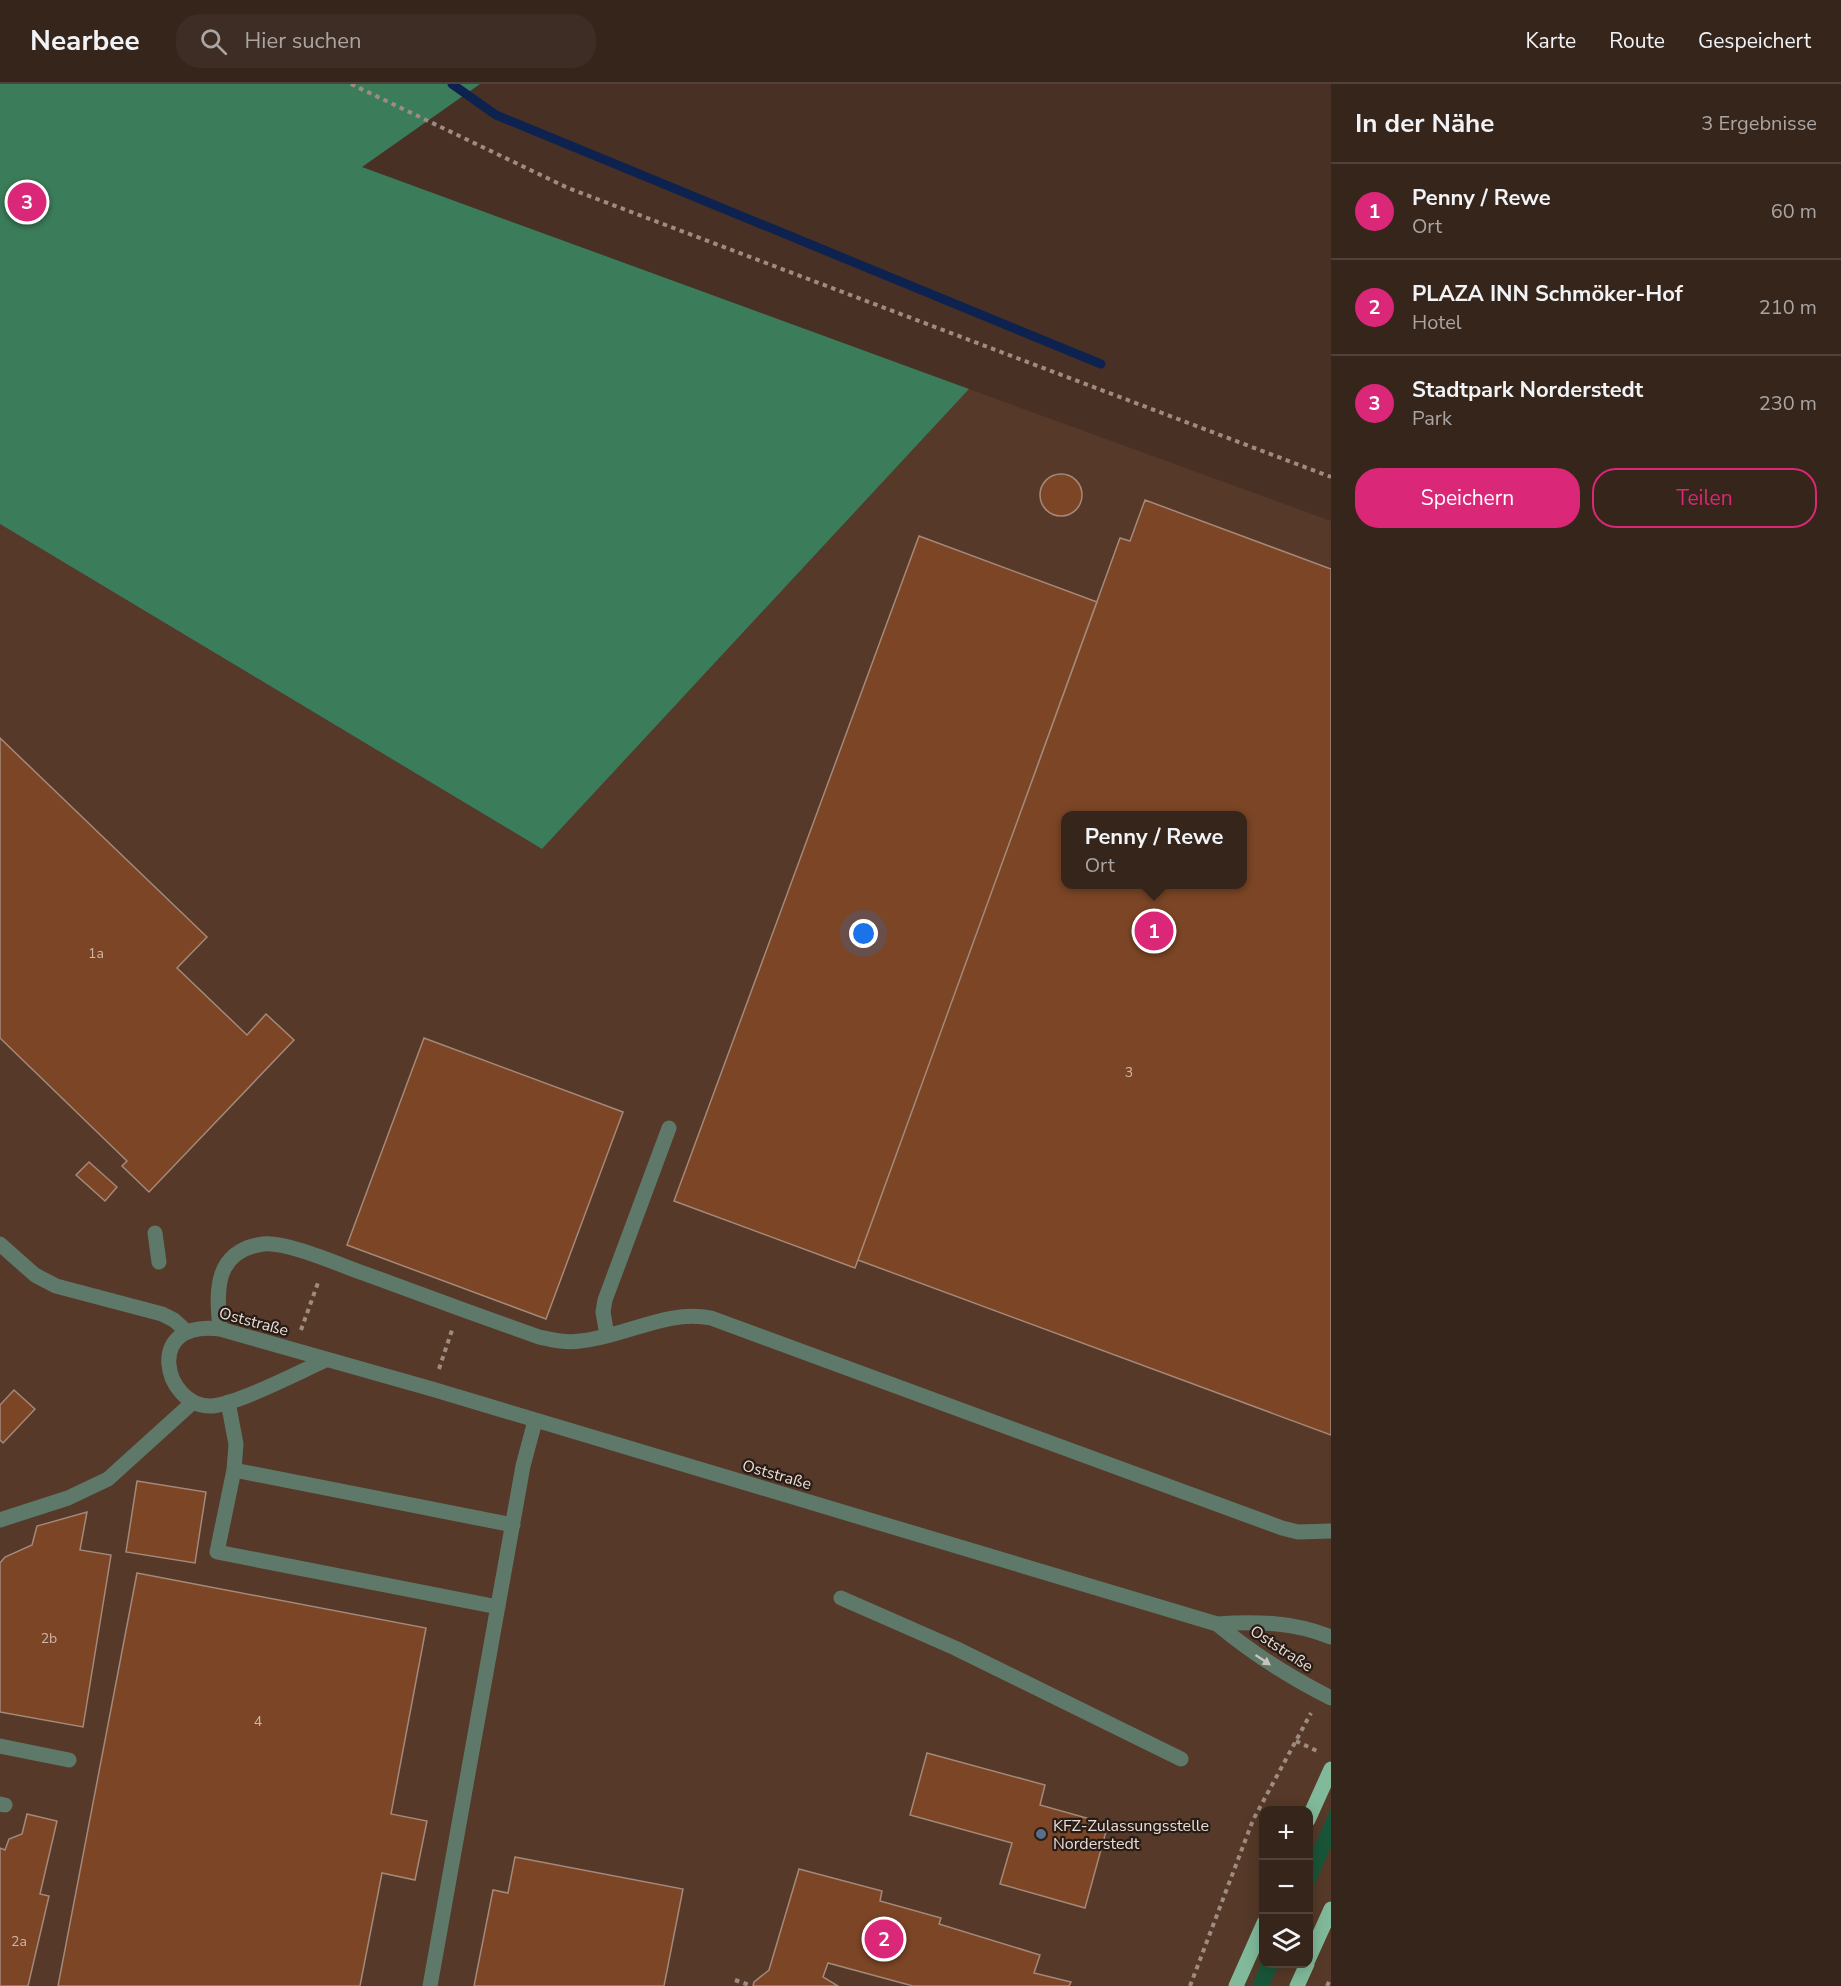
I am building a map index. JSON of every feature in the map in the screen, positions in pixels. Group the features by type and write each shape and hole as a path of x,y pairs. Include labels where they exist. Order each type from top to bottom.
{"main road":[{"path":"1313,1809 1331,1769"},
{"path":"1313,1950 1331,1909"},
{"path":"1236,1986 1259,1932"},
{"path":"1297,1986 1305,1968"}],"street":[{"path":"607,1335 603,1312 605,1300 669,1128"},
{"path":"155,1233 159,1263"},
{"path":"0,1244 35,1275 56,1286 162,1314 174,1320 185,1330 174,1342 168,1359 179,1392 192,1402 210,1406 228,1402 326,1360"},
{"path":"220,1329 218,1282 226,1265 242,1251 264,1244 281,1246 327,1260 539,1337 562,1342 582,1341 694,1314 711,1318 1282,1527 1299,1532 1331,1532"},
{"name":"Oststraße","path":"185,1330 200,1326 220,1329 432,1389 535,1422 1217,1624 1257,1621 1318,1631 1331,1637"},
{"path":"0,1520 68,1498 108,1479 192,1402"},
{"path":"228,1402 236,1444 234,1470 217,1552 498,1607"},
{"path":"430,1986 523,1466 535,1422"},
{"path":"234,1470 513,1525"},
{"path":"841,1598 955,1648 1181,1759"},
{"name":"Oststraße","path":"1217,1624 1264,1661 1293,1680 1331,1698"},
{"path":"0,1746 69,1760"}],"path":[{"path":"351,84 568,188 1331,477"},
{"path":"293,1350 327,1260"},
{"path":"432,1389 460,1309"},
{"path":"1190,1986 1253,1820 1315,1707"},
{"path":"1296,1741 1324,1754"},
{"path":"1327,1986 1331,1978"},
{"path":"735,1980 752,1986"}],"shaded area":[{"path":"969,389 1331,521 1331,1986 0,1986 0,524 542,849"}],"green space":[{"path":"0,84 480,84 362,167 969,389 542,849 0,524"},
{"path":"1331,1808 1331,1847 1313,1888 1313,1849"},
{"path":"1259,1968 1277,1968 1269,1986 1252,1986"}],"building":[{"path":"1061,474 1076,480 1082,495 1076,510 1061,516 1046,510 1040,495 1046,480"},
{"path":"1145,500 1331,569 1331,1435 858,1260 1120,538 1130,541"},
{"path":"919,536 1097,602 855,1268 674,1201"},
{"path":"0,738 207,937 177,968 247,1035 266,1014 294,1040 149,1192 122,1166 127,1161 0,1038"},
{"path":"424,1038 623,1112 546,1319 347,1245"},
{"path":"89,1162 117,1187 105,1201 76,1175"},
{"path":"14,1390 35,1409 3,1443 0,1440 0,1405"},
{"path":"137,1481 206,1492 195,1563 126,1552"},
{"path":"87,1512 80,1550 111,1555 83,1727 0,1712 0,1563 5,1557 32,1545 37,1526"},
{"path":"137,1573 426,1628 391,1814 427,1821 415,1880 382,1873 360,1986 58,1986"},
{"name":"KFZ-Zulassungsstelle Norderstedt","path":"927,1753 1045,1785 1040,1805 1108,1824 1085,1908 1000,1884 1012,1843 910,1815"},
{"path":"27,1814 57,1821 40,1894 49,1896 28,1986 0,1986 0,1848 5,1850 9,1839 22,1834"},
{"path":"515,1857 683,1889 664,1986 474,1986 493,1890 508,1893"},
{"path":"799,1869 882,1891 880,1901 941,1918 939,1924 1040,1955 1034,1973 1071,1982 1069,1986 913,1986 828,1963 823,1977 838,1986 753,1986 754,1982 769,1970"}],"waterway":[{"path":"452,84 496,115 1101,364"}],"place":[{"name":"Stadtpark Norderstedt","path":"27,202"},
{"name":"Penny / Rewe","path":"1154,931"},
{"name":"KFZ-Zulassungsstelle Norderstedt","path":"1041,1834"},
{"name":"PLAZA INN Schmöker-Hof","path":"884,1939"}]}
